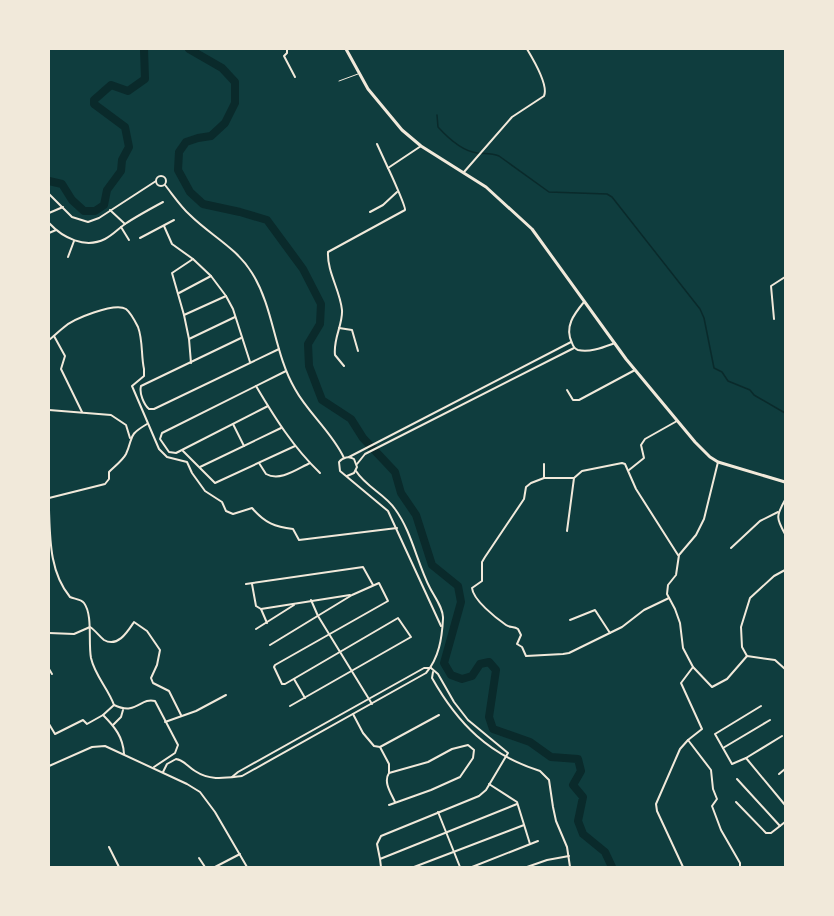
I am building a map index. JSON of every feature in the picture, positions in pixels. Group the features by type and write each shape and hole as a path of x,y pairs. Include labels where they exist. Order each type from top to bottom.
{"main road":[{"path":"346,49 358,74 384,111 402,130 421,146 486,187 532,229 635,370 695,442 710,457 718,462 785,482"}],"street":[{"path":"287,49 287,53 284,56 295,77"},
{"path":"464,172 512,117 544,96 545,93 543,83 527,49"},
{"path":"344,366 335,356 334,340 342,317 342,308 328,253 331,249 405,210 406,207 397,192 377,144"},
{"path":"388,168 421,146"},
{"path":"49,194 72,217 88,222 99,218 156,181 158,177 164,177 166,180 165,185 189,215 234,251 252,272 262,295 286,371 306,408 330,437 344,458"},
{"path":"156,181 158,186 165,185"},
{"path":"370,212 383,205 397,192"},
{"path":"49,223 56,230 74,240 88,243 101,241 125,224 163,202"},
{"path":"49,212 63,207"},
{"path":"110,210 125,224"},
{"path":"140,238 174,220"},
{"path":"164,226 172,244 193,259 211,276 226,296 235,317 250,362"},
{"path":"121,227 129,240"},
{"path":"49,233 56,230"},
{"path":"68,257 74,240"},
{"path":"191,363 189,339 184,315 172,272 193,259"},
{"path":"178,292 211,276"},
{"path":"774,319 771,286 785,277"},
{"path":"184,315 226,296"},
{"path":"584,302 571,322 569,335 574,348 578,350 593,349 614,343"},
{"path":"49,340 63,327 88,315 110,309 125,309 134,320 140,335 144,376 132,386 159,450 167,457 187,462 192,473 205,491 222,502 226,511 233,514 252,508 259,516 276,527 293,528 299,540 397,528"},
{"path":"189,339 235,317"},
{"path":"339,328 352,330 358,351"},
{"path":"54,336 65,356 61,369 82,412"},
{"path":"241,338 141,386 139,390 146,408 154,409 278,349"},
{"path":"441,627 388,511 361,490 347,476 342,474 339,468 339,462 344,458 349,457 571,342"},
{"path":"163,772 167,764 176,759 183,761 202,776 212,778 242,776 372,704 426,673 431,668 439,650 441,627 444,618 432,594 398,513 390,503 366,484 356,471 357,464 365,454 574,348"},
{"path":"567,390 573,400 579,400 635,370"},
{"path":"268,406 183,451 176,453 169,452 162,443 161,434 286,371"},
{"path":"256,386 281,428 295,446 320,473"},
{"path":"49,410 111,415 126,425 130,438"},
{"path":"629,470 644,458 641,446 645,439 677,421"},
{"path":"49,498 106,484 109,479 109,472 126,454 130,438 137,430 147,424"},
{"path":"233,424 244,446"},
{"path":"200,467 281,428"},
{"path":"183,451 215,483 295,446"},
{"path":"349,457 354,459 357,464"},
{"path":"718,462 708,509 700,529 679,555 676,575 667,588 669,598 680,623 683,648 693,667 708,684 713,687 727,679 747,656"},
{"path":"259,463 266,474 271,476 285,475 310,463"},
{"path":"669,598 644,610 627,624 610,633 563,654 527,656 522,647 517,644 521,635 518,629 505,625 482,604 472,591 473,586 483,579 482,562 485,556 524,499 526,487 531,483 544,478 574,478 582,471 622,463 625,464 629,470 636,488 679,555"},
{"path":"544,464 544,478"},
{"path":"347,476 356,471"},
{"path":"567,531 574,478"},
{"path":"785,500 778,512 778,521 785,534"},
{"path":"49,510 51,551 58,577 70,597 84,602 90,627 88,641 92,661 98,676 114,705 124,710"},
{"path":"731,548 760,521 778,512"},
{"path":"246,584 363,567 373,585"},
{"path":"747,656 742,647 741,627 750,598 774,576 785,570"},
{"path":"270,646 352,595 380,583 388,601 274,666 283,684 398,618 410,638 290,706"},
{"path":"252,584 256,606 261,609 267,623"},
{"path":"427,597 432,594"},
{"path":"261,609 311,600 352,595"},
{"path":"311,600 318,616 372,704"},
{"path":"256,629 296,603"},
{"path":"570,620 594,610 610,633"},
{"path":"90,627 104,640 111,642 126,635 134,622 147,631 160,650 157,665 151,678 153,683 169,691 181,715"},
{"path":"49,633 74,634 90,627"},
{"path":"747,656 774,660 785,670"},
{"path":"683,867 657,811 656,804 680,750 688,740 702,729 681,683 693,667"},
{"path":"232,777 238,772 424,668 431,668"},
{"path":"431,668 433,672 432,678 449,706 476,736 505,757 540,771 549,780 556,822 569,856 570,867"},
{"path":"49,669 52,674"},
{"path":"381,867 377,844 381,836 473,799 482,793 489,784 508,753 473,726 454,702 438,674 433,672"},
{"path":"294,679 305,698"},
{"path":"165,722 181,715 196,711 226,695"},
{"path":"113,725 124,710 153,700 177,740 178,749 173,755 154,768"},
{"path":"449,706 454,702"},
{"path":"49,724 55,734 83,720 87,724 103,715 114,705"},
{"path":"761,706 715,734 733,765 782,736"},
{"path":"353,714 368,741 374,746 380,747 439,715"},
{"path":"103,715 113,725 120,737 124,754"},
{"path":"722,748 770,720"},
{"path":"327,723 330,727"},
{"path":"688,740 710,770 713,789 717,799 712,806 721,830 740,863 740,867"},
{"path":"389,773 428,762 460,747 468,745 474,750 473,758 460,777 431,790 389,805"},
{"path":"49,766 96,746 105,746 190,785 204,796 247,867"},
{"path":"380,747 389,764 389,773 386,777 395,802"},
{"path":"746,758 785,805"},
{"path":"779,774 785,769"},
{"path":"737,779 780,826"},
{"path":"489,784 515,800 530,844"},
{"path":"736,802 766,833 771,833 785,822"},
{"path":"380,859 517,804"},
{"path":"438,812 460,867"},
{"path":"414,867 524,825"},
{"path":"472,867 538,841"},
{"path":"109,847 119,867"},
{"path":"215,867 240,854"},
{"path":"527,867 569,856"},
{"path":"199,858 205,867"}],"lane":[{"path":"339,81 358,74"}],"waterway":[{"path":"49,181 62,184 72,200 84,211 95,211 104,205 107,190 121,171 122,160 129,147 125,127 94,104 94,100 111,85 128,91 145,79 144,49"},
{"path":"189,49 222,68 235,82 235,103 225,123 211,136 186,142 179,152 178,170 190,192 203,204 240,212 267,220 303,269 321,304 320,324 308,344 309,366 322,400 351,419 363,438 395,472 401,493 416,515 432,565 458,586 461,602 444,663 451,675 462,679 472,676 480,664 489,662 496,670 489,717 493,729 530,742 551,757 578,759 581,771 573,785 583,797 578,821 583,834 605,852 612,867"},
{"path":"437,115 438,127 466,150 499,156 549,192 607,194 612,197 700,309 704,318 714,368 722,372 728,381 750,390 754,395 785,413"}]}
